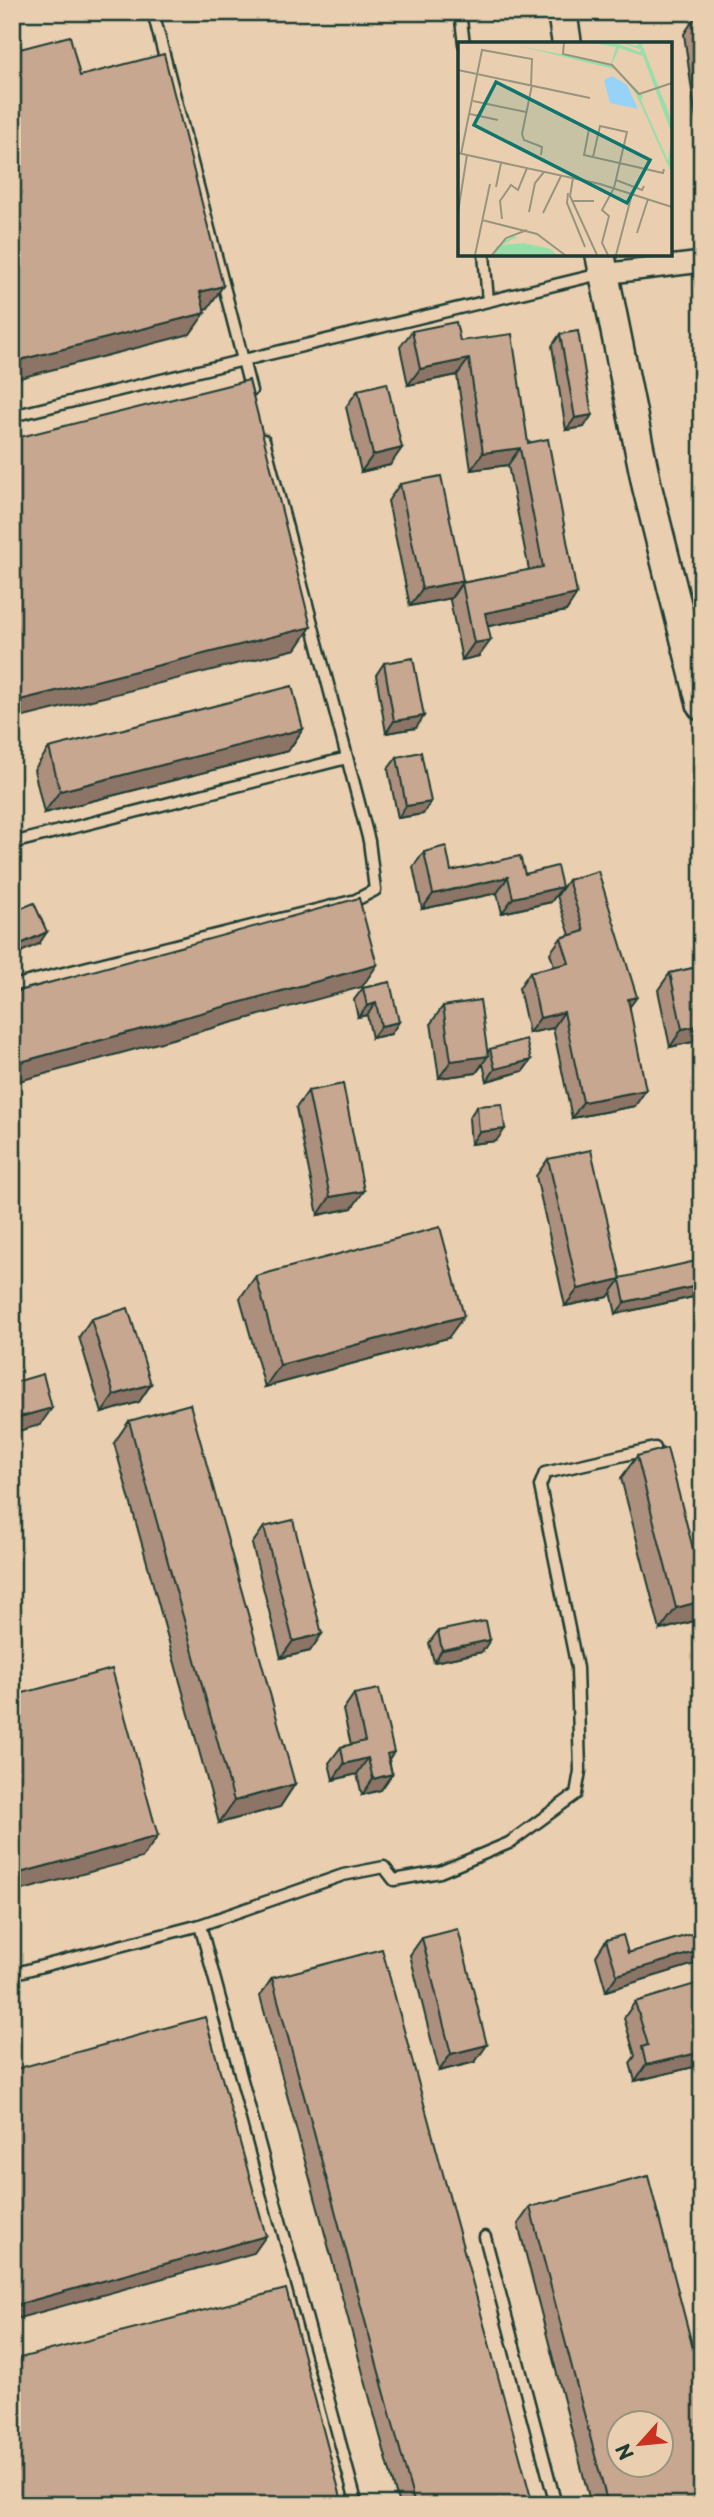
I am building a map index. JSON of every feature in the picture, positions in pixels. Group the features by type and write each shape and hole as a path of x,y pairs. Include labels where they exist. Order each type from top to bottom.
{"main road":[{"path":"562,12 567,42"},
{"path":"602,264 644,474 702,706"}],"street":[{"path":"602,264 702,262"}],"lane":[{"path":"153,12 253,398"},
{"path":"460,12 464,42"},
{"path":"484,256 488,301"},
{"path":"12,416 243,358 488,301 602,264"},
{"path":"12,986 356,900 375,890 369,841 260,425"},
{"path":"12,843 347,758"},
{"path":"12,1974 200,1925 343,1875 384,1867 394,1880 440,1872 509,1843 576,1794 580,1771 577,1668 540,1486 545,1474 655,1448"},
{"path":"200,1925 357,2505"},
{"path":"485,2237 556,2505"}],"building":[{"path":"698,13 702,13 702,38"},
{"path":"70,36 80,76 164,54 223,286 200,292 205,313 12,362 12,51"},
{"path":"456,322 460,341 512,334 528,443 548,439 577,594 485,613 491,640 474,643 462,583 543,567 520,448 483,453 469,359 420,369 412,331"},
{"path":"578,331 592,415 575,418 560,334"},
{"path":"249,380 311,627 12,702 12,439"},
{"path":"387,383 402,448 373,455 358,390"},
{"path":"441,476 463,581 422,589 400,484"},
{"path":"413,658 424,716 394,721 384,663"},
{"path":"292,686 303,729 60,791 49,748"},
{"path":"421,752 431,802 406,806 397,757"},
{"path":"446,846 451,871 520,856 525,874 557,866 562,887 513,898 508,877 433,894 424,852"},
{"path":"598,871 637,997 628,999 646,1090 583,1102 564,1012 540,1018 530,972 569,963 561,938 584,931 568,880"},
{"path":"359,898 377,965 13,1064 12,993"},
{"path":"34,903 47,932 14,947 12,912"},
{"path":"702,966 702,1025 682,1029 670,973"},
{"path":"390,982 399,1022 381,1026 376,1003 367,1006 363,988"},
{"path":"480,1000 488,1056 451,1061 443,1006"},
{"path":"526,1039 531,1060 495,1069 490,1049"},
{"path":"343,1084 364,1191 330,1197 308,1091"},
{"path":"502,1104 505,1129 479,1132 477,1106"},
{"path":"591,1150 621,1279 578,1289 548,1159"},
{"path":"440,1227 464,1316 280,1365 256,1276"},
{"path":"696,1261 701,1285 625,1302 620,1278"},
{"path":"128,1308 151,1384 114,1395 91,1319"},
{"path":"43,1374 52,1408 12,1419 12,1383"},
{"path":"190,1404 295,1784 234,1801 129,1421"},
{"path":"667,1448 698,1568 702,1567 702,1601 676,1608 637,1456"},
{"path":"293,1520 322,1634 293,1641 264,1527"},
{"path":"486,1621 490,1640 442,1650 438,1631"},
{"path":"112,1669 158,1836 12,1875 12,1696"},
{"path":"379,1689 394,1752 387,1754 392,1774 373,1779 368,1758 344,1764 341,1747 365,1741 354,1694"},
{"path":"458,1929 487,2045 451,2054 422,1938"},
{"path":"702,1931 702,1950 617,1975 606,1940 623,1935 628,1953"},
{"path":"382,1949 533,2505 415,2505 272,1978"},
{"path":"702,1982 702,2052 646,2065 642,2047 648,2045 635,2002"},
{"path":"205,2017 266,2236 12,2306 12,2070"},
{"path":"648,2176 702,2383 702,2505 608,2505 530,2207"},
{"path":"286,2289 343,2505 12,2505 12,2360"}]}
